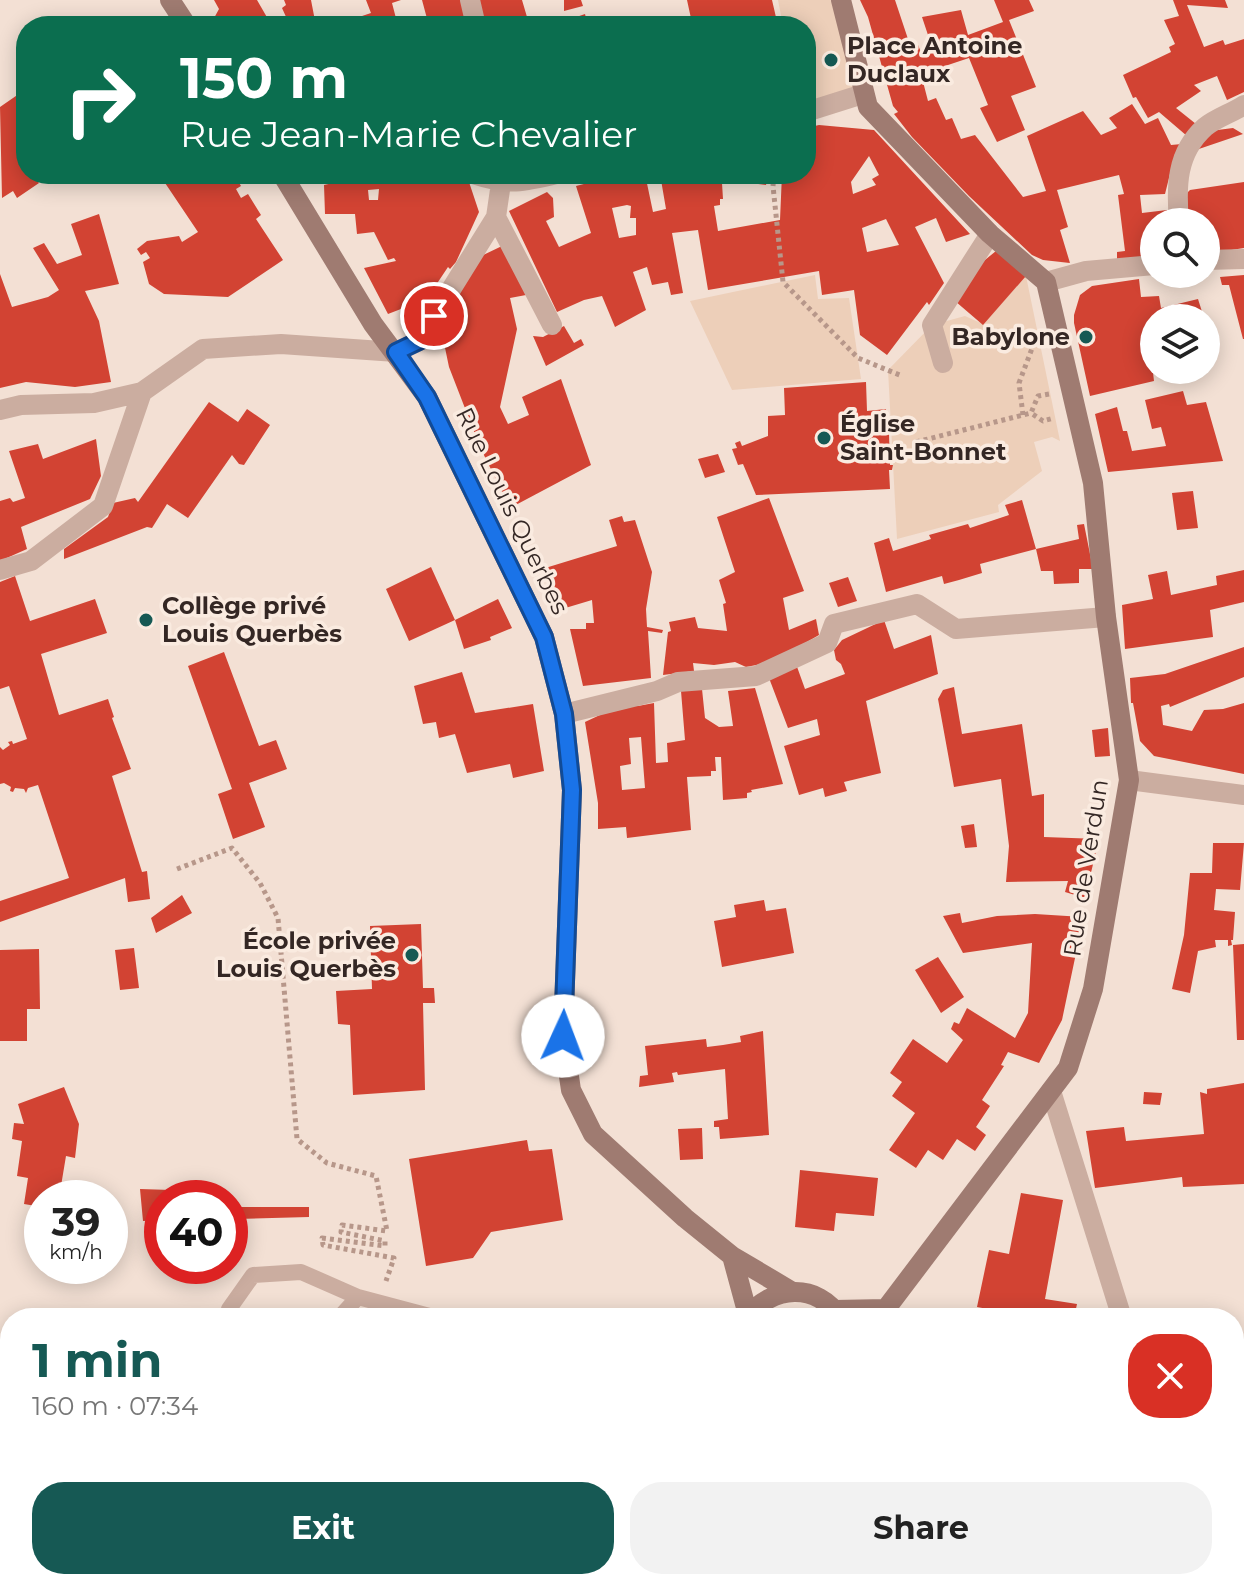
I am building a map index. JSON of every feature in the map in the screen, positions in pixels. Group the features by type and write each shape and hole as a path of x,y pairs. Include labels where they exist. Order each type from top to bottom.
{"street":[{"path":"841,0 868,107 990,234 1046,282 1086,271 1140,266"},
{"path":"816,109 863,94"},
{"path":"1178,208 1176,184 1180,165 1193,141 1206,126 1244,105"},
{"name":"Rue Louis Querbes","path":"288,184 373,324 427,397 544,637 564,714 572,790 563,1036 571,1090 593,1134 685,1218 732,1256 791,1291 808,1293 832,1308"},
{"path":"0,410 21,405 94,403 142,392 203,349 281,344 396,352 419,341 496,217 510,184"},
{"path":"496,217 552,325"},
{"path":"943,363 932,325 990,234"},
{"path":"1220,260 1244,259"},
{"name":"Rue de Verdun","path":"888,1308 1068,1068 1093,989 1129,780 1106,617 1093,483 1046,282"},
{"path":"0,570 31,561 103,506 142,392"},
{"path":"564,714 657,691 678,682 756,676 827,643 834,624 917,604 956,629 1106,617"},
{"path":"1129,780 1244,795"},
{"path":"1051,1091 1119,1308"},
{"path":"732,1256 746,1308"},
{"path":"758,1308 767,1299 791,1291"}],"lane":[{"path":"230,1308 253,1275 301,1272 386,1308"},
{"path":"348,1308 358,1297"}],"path":[{"path":"773,184 783,282 858,358 902,376"},
{"path":"1023,415 1019,383 1037,335"},
{"path":"916,442 1031,413"},
{"path":"177,869 232,848 260,883 278,918 297,1139 327,1163 376,1176 387,1231 342,1225 341,1232 385,1241 385,1246 322,1238 323,1245 394,1258 379,1303"}],"shaded area":[{"name":"Place Antoine Duclaux","path":"778,0 841,0 863,94 816,109 816,16 781,16"},
{"path":"815,275 818,299 849,298 861,379 732,390 690,301"},
{"path":"1026,276 1060,441 1052,437 1034,442 1042,471 998,505 999,512 897,539 888,370 932,325 965,316 983,324"}],"building":[{"path":"214,0 257,0 266,16 215,16 219,9"},
{"path":"284,0 311,0 314,16 286,16 282,8 286,5"},
{"path":"366,0 401,0 392,3 395,16 362,16 371,13"},
{"path":"422,0 461,0 465,16 426,16"},
{"path":"479,0 522,0 527,16 482,16"},
{"path":"564,0 581,0 583,6 564,11"},
{"path":"687,0 772,0 776,16 690,16"},
{"path":"860,0 895,0 910,45 918,45 921,52 932,47 922,17 961,10 968,35 1003,22 994,0 1029,0 1034,11 1009,20 1036,87 1011,96 1025,130 997,142 980,108 988,105 969,58 921,74 928,101 936,98 946,120 952,118 961,139 975,135 1023,197 1046,191 1027,136 1083,111 1101,135 1117,128 1109,118 1132,104 1145,124 1158,118 1171,145 1182,144 1175,154 1165,194 1140,195 1140,258 1117,261 1117,252 1125,251 1118,195 1124,194 1119,175 1057,190 1068,227 1060,230 1070,263 1043,260 1032,255 969,196 894,114 898,112 893,106 868,17"},
{"path":"1173,0 1225,0 1228,8 1187,5 1204,47 1223,40 1225,45 1244,39 1244,92 1227,100 1217,76 1194,85 1201,91 1176,108 1196,124 1187,136 1159,112 1148,118 1136,97 1133,98 1123,75 1171,52 1169,47 1175,44 1164,20 1179,16"},
{"path":"16,96 16,184 38,184 17,198 13,191 2,198 0,107"},
{"path":"819,125 874,130 970,234 946,242 936,218 915,227 944,283 887,355 860,335 854,290 822,295 819,271 708,290 698,230 672,233 683,293 671,295 668,282 652,285 647,267 633,272 646,310 615,327 602,296 557,312 509,211 547,192 553,198 554,217 546,221 559,247 591,233 576,186 584,184 647,184 653,212 666,209 662,184 722,184 723,199 720,199 720,205 714,206 718,231 780,220 782,184 816,184 816,126","holes":["869,156 879,175 872,179 876,185 853,194 851,182","631,206 630,218 636,218 636,235 619,238 612,208","886,219 899,245 867,252 862,228"]},
{"path":"1233,128 1243,134 1193,151 1210,131"},
{"path":"1244,182 1244,248 1220,252 1220,208 1187,208 1187,193"},
{"path":"166,184 240,184 236,189 241,198 248,194 261,215 256,219 283,260 228,297 164,294 149,284 143,262 150,258 146,252 141,255 137,249 147,241 179,236 182,242 198,232"},
{"path":"470,184 479,212 456,262 450,269 448,267 432,291 419,302 388,314 364,268 396,261 394,258 388,260 374,232 357,234 355,214 325,214 324,185","holes":["379,189 378,200 369,200 368,190"]},
{"path":"99,214 119,284 85,291 99,321 111,382 75,387 26,382 0,388 0,274 12,307 48,297 59,290 33,248 44,243 57,264 82,255 71,224"},
{"path":"502,246 526,295 510,298 517,329 500,407 508,424 529,415 522,397 561,379 591,465 510,508 480,447 449,367 444,343 446,314 477,258"},
{"path":"996,251 1026,276 983,325 955,301 980,264"},
{"path":"1244,275 1244,339 1229,285 1222,285 1220,277"},
{"path":"1139,279 1141,297 1159,296 1160,304 1140,304 1141,384 1090,396 1074,315 1080,295 1092,286"},
{"path":"1198,299 1200,304 1177,304"},
{"path":"564,326 574,343 581,339 584,345 546,366 533,336 543,337"},
{"name":"Église Saint-Bonnet","path":"866,382 867,411 886,409 887,430 891,430 890,465 893,465 889,470 890,489 756,495 743,464 738,465 732,449 737,448 735,443 740,441 742,446 768,436 768,416 785,415 784,388"},
{"path":"1183,391 1187,405 1206,402 1223,461 1108,472 1095,414 1117,407 1132,451 1166,446 1161,427 1152,429 1145,400"},
{"path":"209,402 238,422 247,409 270,425 244,465 239,464 232,455 188,518 167,504 152,528 147,527 64,559 64,549 108,517 113,503 135,498 138,502"},
{"path":"96,439 101,476 90,499 21,527 27,549 0,561 0,501 10,498 13,502 25,498 9,451 38,444 43,459"},
{"path":"718,454 725,472 705,478 698,459"},
{"path":"1193,491 1198,528 1177,530 1172,493"},
{"path":"769,498 804,591 783,598 789,630 816,619 819,635 772,662 746,667 735,662 714,665 693,663 694,671 663,675 668,632 671,631 669,622 695,617 698,628 727,631 723,604 726,603 719,580 735,572 717,517"},
{"path":"1022,500 1036,549 980,564 982,573 959,580 944,584 942,576 886,592 874,543 889,538 893,551 931,539 929,535 968,524 970,528 1009,515 1005,505"},
{"path":"622,516 624,522 635,520 652,572 646,609 647,627 663,630 662,633 648,631 651,678 583,686 570,629 586,629 586,623 594,623 592,600 562,609 542,569 617,546 609,520"},
{"path":"1084,524 1093,569 1079,569 1079,583 1054,584 1053,571 1041,571 1036,549 1079,539 1077,525"},
{"path":"431,567 455,620 409,641 386,589"},
{"path":"1244,570 1244,602 1210,610 1213,637 1125,649 1122,605 1153,599 1148,575 1167,571 1171,595 1217,585 1216,576"},
{"path":"15,576 30,621 95,599 107,633 41,654 59,715 108,699 131,769 112,776 142,872 147,871 150,899 128,902 125,878 0,922 0,901 69,878 38,785 28,788 26,793 24,789 10,791 11,787 0,784 0,747 3,750 10,745 8,742 12,741 13,744 27,739 9,686 0,689 0,582"},
{"path":"848,577 857,601 838,607 829,583"},
{"path":"498,599 512,628 490,637 491,640 464,649 455,620"},
{"path":"884,620 894,649 931,635 938,674 866,701 881,773 844,782 847,791 825,797 823,788 799,795 784,746 820,735 817,719 788,728 769,678 796,664 805,689 845,674 834,650 842,640"},
{"path":"1244,647 1244,677 1170,707 1169,704 1161,706 1163,725 1192,731 1204,710 1244,703 1244,774 1154,756 1140,741 1131,703 1130,678 1165,674"},
{"path":"224,652 259,746 276,740 287,769 249,783 265,827 233,839 218,794 232,789 188,666"},
{"path":"462,672 475,713 533,704 544,771 513,778 510,764 467,773 455,734 439,738 436,722 423,724 414,686"},
{"path":"954,687 962,734 1022,724 1032,796 1044,794 1044,837 1099,839 1085,898 1065,892 1068,881 1006,882 1009,846 1001,779 954,787 938,699 943,690"},
{"path":"755,688 783,784 751,790 747,798 723,800 721,757 715,757 716,771 711,771 711,776 687,777 691,830 627,838 626,827 598,829 598,803 585,722 619,706 654,703 656,763 668,762 667,743 685,740 681,691 702,689 705,718 719,727 733,726 728,691","holes":["641,737 645,788 622,790 620,766 631,764 629,738"]},
{"path":"1108,728 1110,756 1095,757 1092,730"},
{"path":"974,824 977,847 965,848 961,826"},
{"path":"1213,843 1244,843 1240,890 1216,889 1214,910 1235,912 1233,940 1232,945 1228,946 1228,940 1215,940 1216,947 1198,951 1190,993 1172,989 1184,935 1190,873 1212,873"},
{"path":"182,895 192,913 156,933 151,918"},
{"path":"764,900 766,911 786,908 794,953 722,967 714,921 736,917 734,905"},
{"path":"960,913 962,923 997,916 1035,914 1083,917 1083,920 1062,1020 1039,1063 1008,1052 1001,1065 1004,1066 982,1100 990,1106 976,1127 986,1135 975,1151 957,1139 943,1160 928,1150 916,1168 889,1150 915,1113 892,1096 902,1082 890,1073 913,1039 947,1063 963,1040 951,1029 954,1022 959,1024 967,1008 1015,1038 1028,1013 1032,943 963,953 943,916"},
{"path":"421,924 423,988 434,988 435,1003 423,1003 425,1090 353,1095 350,1025 338,1024 336,991 372,989 370,926"},
{"path":"1244,944 1244,1040 1237,1040 1233,945"},
{"path":"134,948 139,988 120,990 115,950"},
{"path":"39,949 40,1009 27,1009 27,1041 0,1041 0,950"},
{"path":"938,957 964,997 941,1013 915,970"},
{"path":"763,1031 769,1135 720,1139 719,1127 714,1127 714,1121 728,1119 725,1069 678,1075 677,1072 672,1073 674,1082 639,1087 640,1076 648,1075 645,1046 706,1039 707,1047 723,1045 741,1042 740,1036"},
{"path":"1244,1083 1244,1184 1183,1187 1182,1177 1095,1188 1086,1131 1124,1127 1126,1141 1204,1134 1200,1092 1207,1094 1207,1089"},
{"path":"64,1087 79,1124 75,1158 66,1156 62,1180 28,1180 17,1176 22,1141 12,1139 14,1123 24,1124 18,1104"},
{"path":"1144,1092 1162,1093 1160,1105 1143,1104"},
{"path":"702,1128 703,1159 680,1160 678,1129"},
{"path":"527,1140 529,1151 552,1149 563,1220 491,1232 473,1258 426,1266 409,1159"},
{"path":"800,1170 878,1178 874,1216 836,1213 834,1231 795,1227"},
{"path":"140,1189 144,1189 143,1221"},
{"path":"1021,1193 1063,1200 1045,1299 1077,1304 1076,1308 977,1307 989,1250 1009,1254"},
{"path":"248,1207 309,1207 309,1217 248,1219"}],"place":[{"name":"Place Antoine Duclaux","path":"831,60"},
{"name":"Babylone","path":"1086,337"},
{"name":"Église Saint-Bonnet","path":"824,438"},
{"name":"Collège privé Louis Querbès","path":"146,620"},
{"name":"École privée Louis Querbès","path":"412,955"}],"route":[{"path":"434,316 419,341 396,352 427,397 544,637 564,714 572,790 563,1036"}]}
